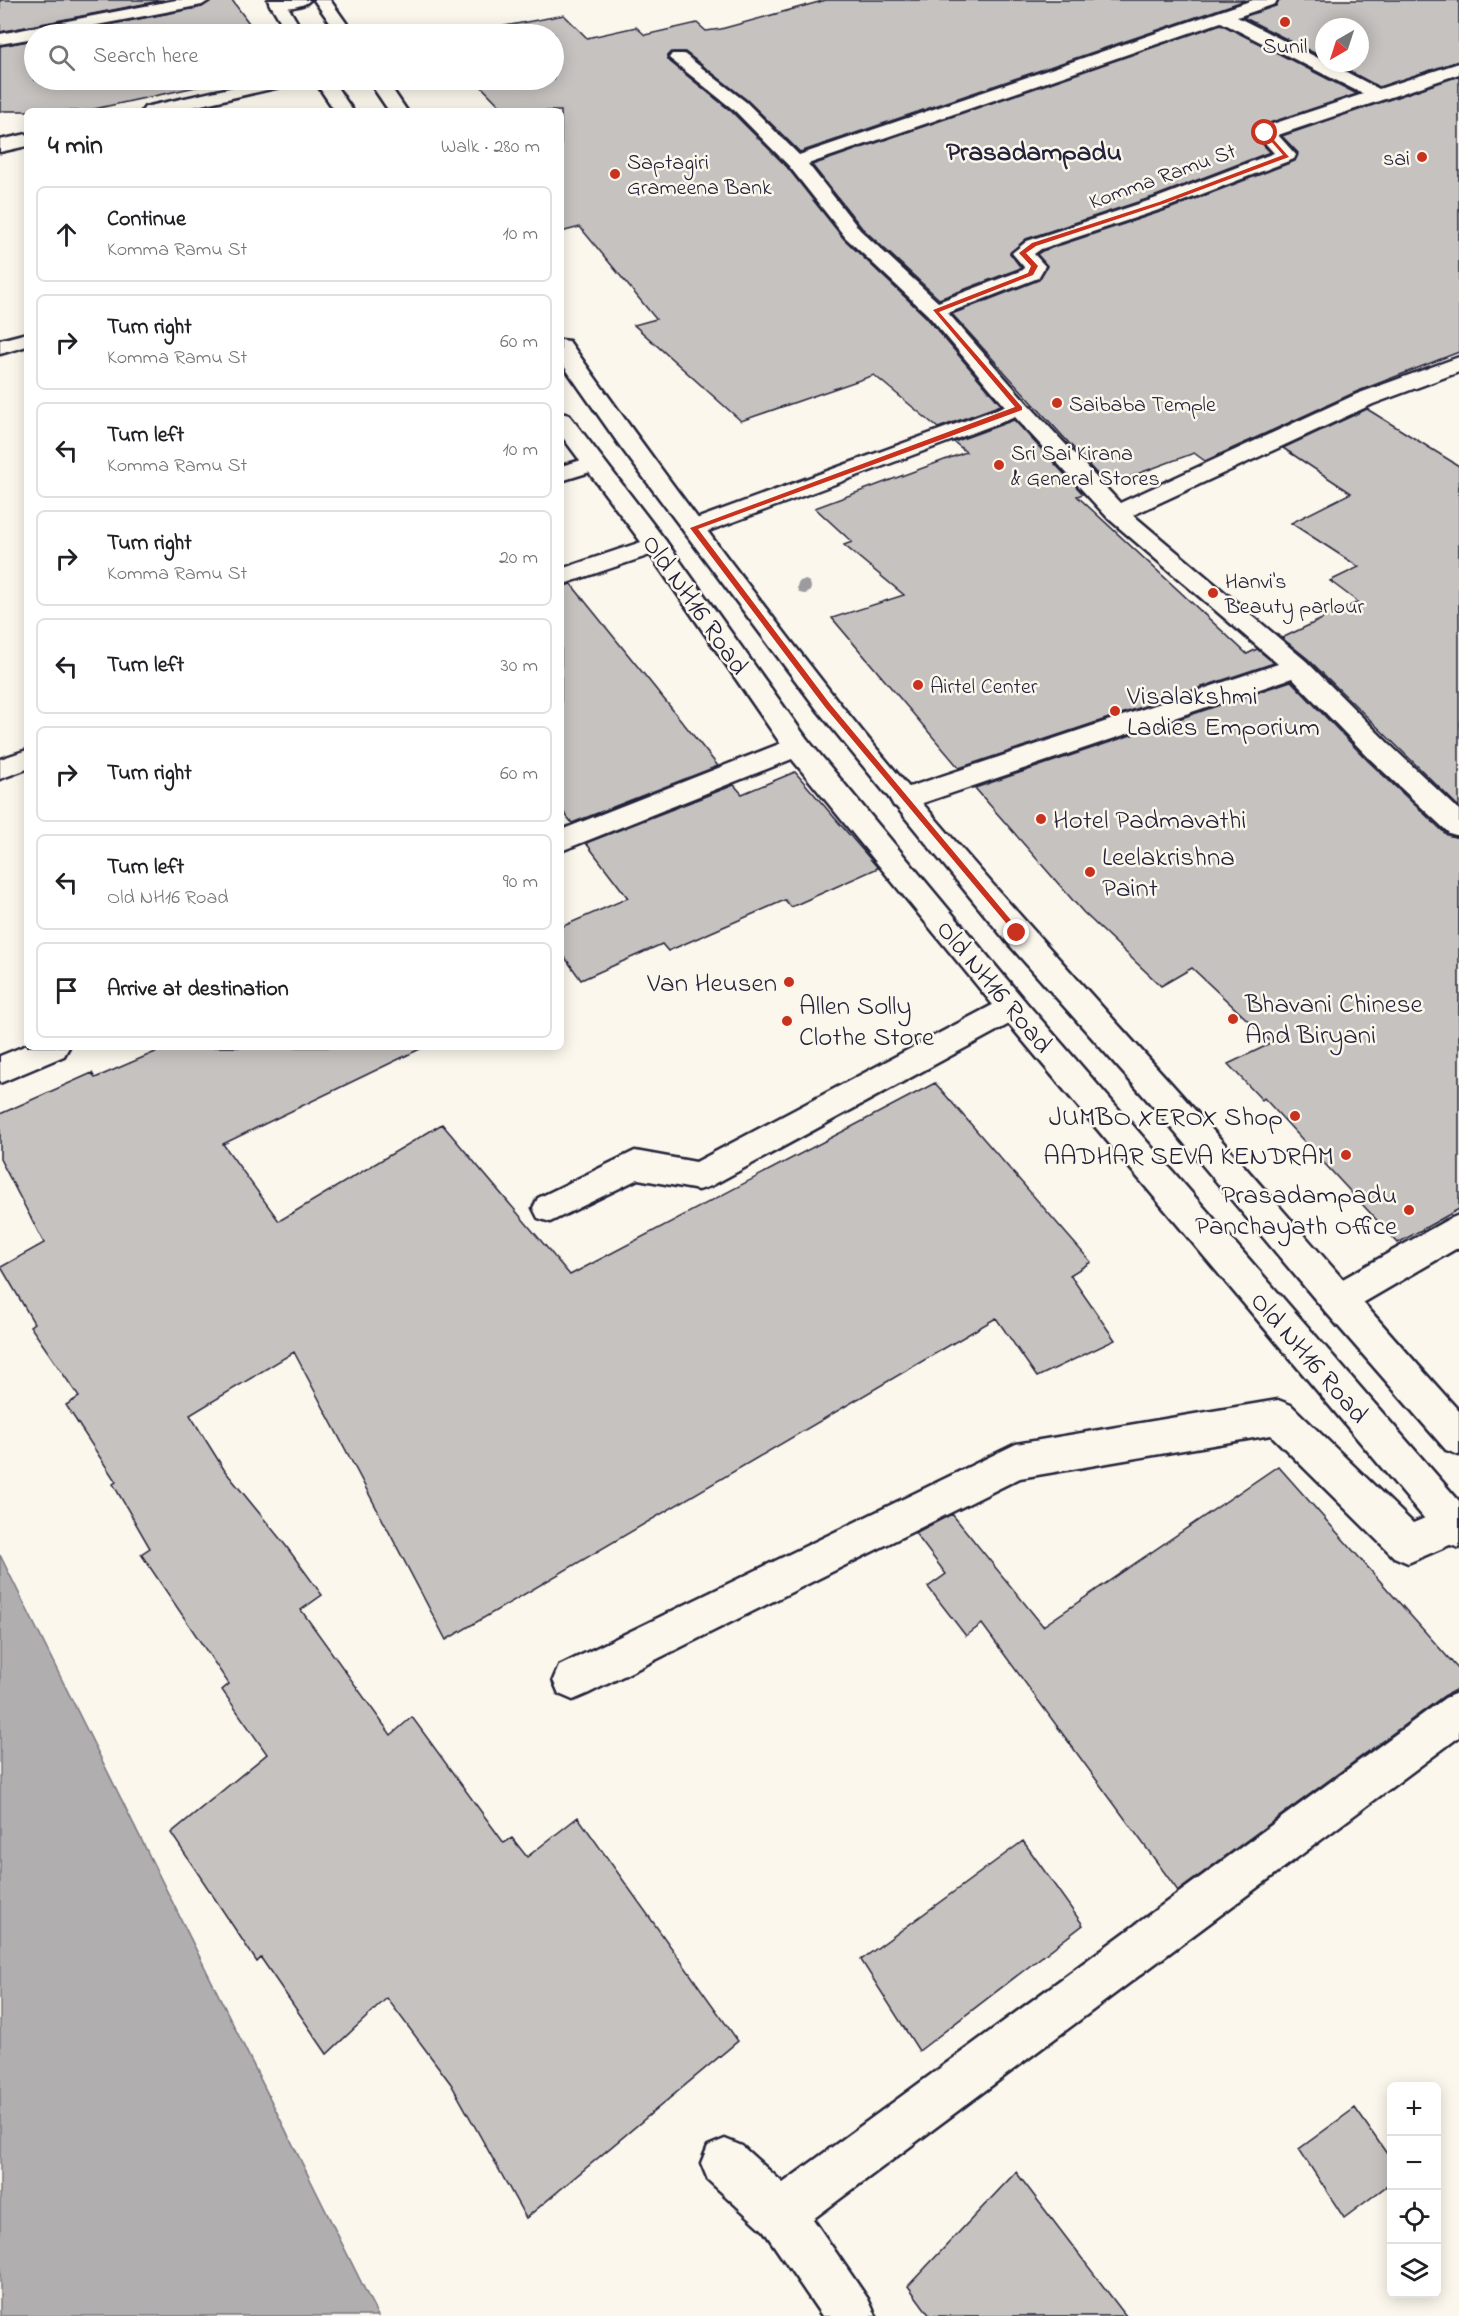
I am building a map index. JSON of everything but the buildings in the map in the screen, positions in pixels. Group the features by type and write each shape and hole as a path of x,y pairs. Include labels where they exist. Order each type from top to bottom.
{"street":[{"path":"78,24 202,0"},
{"path":"290,24 276,2 302,0"},
{"path":"322,0 339,24"},
{"path":"796,162 1224,9 1269,0"},
{"path":"1224,9 1378,95"},
{"path":"0,39 24,34"},
{"path":"678,58 740,106 796,162 853,234 935,311 1019,408 1117,514 1297,667 1380,752 1459,826"},
{"name":"Komma Ramu St","path":"935,311 1031,274 1035,266 1022,253 1034,245 1161,203 1287,156 1265,133 1459,68"},
{"path":"164,108 243,90"},
{"path":"329,90 342,108"},
{"path":"384,90 396,108"},
{"path":"0,146 24,141"},
{"path":"0,347 24,340"},
{"name":"Old NH16 Road","path":"564,350 693,528 828,706 904,799 1024,940 1168,1102 1337,1300 1459,1438"},
{"path":"1117,514 1365,399 1459,364"},
{"path":"693,528 1019,408"},
{"name":"Old NH16 Road","path":"564,424 592,464 656,545 797,746 1013,1008 1456,1527"},
{"path":"564,473 592,464"},
{"path":"564,576 656,545"},
{"path":"904,799 1297,667"},
{"path":"564,840 797,746"},
{"path":"0,769 24,760"},
{"path":"550,1208 635,1165 699,1176 1013,1008"},
{"path":"0,1070 45,1050"},
{"path":"1337,1300 1459,1230"},
{"path":"573,1680 1016,1461 1278,1417 1408,1544 1456,1527"},
{"path":"781,2214 1459,1712"},
{"path":"725,2163 781,2214 850,2316"}],"shaded area":[{"path":"0,1555 378,2316 0,2316"}],"place":[{"name":"Sunil","path":"1285,22"},
{"name":"sai","path":"1422,157"},
{"name":"Saptagiri Grameena Bank","path":"615,174"},
{"name":"Saibaba Temple","path":"1057,403"},
{"name":"Sri Sai Kirana & General Stores","path":"999,465"},
{"name":"Hanvi's Beauty parlour","path":"1213,593"},
{"name":"Airtel Center","path":"918,685"},
{"name":"Visalakshmi Ladies Emporium","path":"1115,711"},
{"name":"Hotel Padmavathi","path":"1041,819"},
{"name":"Leelakrishna Paint","path":"1090,872"},
{"name":"Van Heusen","path":"789,982"},
{"name":"Bhavani Chinese And Biryani","path":"1233,1019"},
{"name":"Allen Solly Clothe Store","path":"787,1021"},
{"name":"JUMBO XEROX Shop","path":"1295,1116"},
{"name":"AADHAR SEVA KENDRAM","path":"1346,1155"},
{"name":"Prasadampadu Panchayath Office","path":"1409,1210"}],"district":[{"name":"Prasadampadu","path":"1034,151"}],"route":[{"path":"1017,933 828,706 693,528 1019,408 935,311 1031,274 1035,266 1022,253 1034,245 1161,203 1287,156 1265,133"}]}
